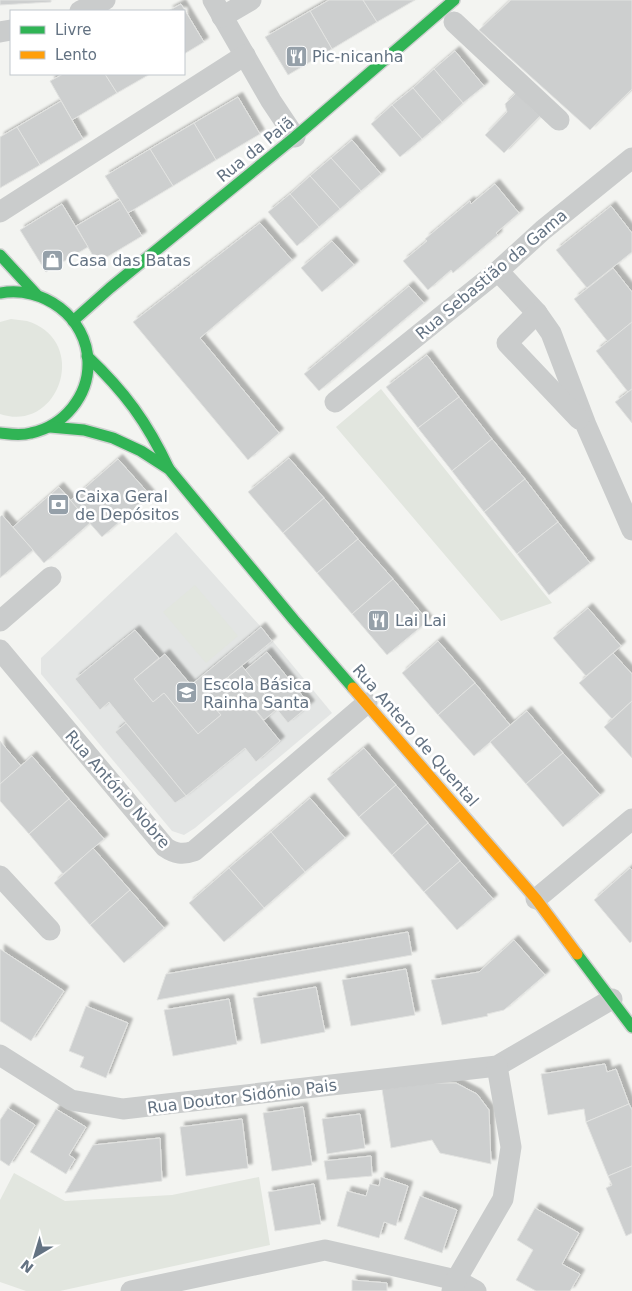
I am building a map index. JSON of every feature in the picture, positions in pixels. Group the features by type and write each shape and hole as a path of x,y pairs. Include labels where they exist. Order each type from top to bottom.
{"street":[{"path":"82,10 105,0"},
{"path":"251,0 217,8 271,101 295,137"},
{"name":"Rua da Paiã","path":"74,321 110,288 295,137 454,0"},
{"path":"454,22 559,120"},
{"path":"0,212 245,55"},
{"name":"Rua Sebastião da Gama","path":"342,396 498,271 543,230 630,164"},
{"path":"0,255 36,294"},
{"path":"498,271 537,313 551,333 586,425 632,530"},
{"path":"0,293 16,291 36,294 49,299 74,321 80,331 87,356 87,377 80,397 67,414 50,427 31,434 11,436 0,433"},
{"path":"537,313 507,343 586,425"},
{"name":"Rua Antero de Quental","path":"87,356 110,377 136,407 152,434 169,470"},
{"name":"Rua Antero de Quental","path":"50,427 92,431 111,437 132,446 169,470 288,612 536,899 632,1027"},
{"path":"0,621 51,577"},
{"name":"Rua António Nobre","path":"0,650 165,847 171,852 179,854 194,851 367,703"},
{"path":"536,899 632,819"},
{"path":"0,876 50,930"},
{"name":"Rua Doutor Sidónio Pais","path":"0,1055 71,1100 123,1109 497,1066 612,999"},
{"path":"454,1286 503,1199 511,1147 497,1066"},
{"path":"131,1291 324,1250 476,1291"}],"shaded area":[{"path":"11,319 27,321 47,332 58,347 62,364 60,382 51,399 38,411 21,417 0,414 0,322"},
{"path":"381,389 552,603 501,621 336,427"},
{"name":"Escola Básica Rainha Santa","path":"176,532 261,627 332,713 195,828 184,835 172,831 41,674 41,658"},
{"path":"195,585 238,636 206,663 163,612"},
{"path":"14,1173 65,1201 172,1195 259,1177 270,1245 60,1291 26,1291 0,1282 0,1200"}],"building":[{"path":"0,0 51,0 51,2 0,5"},
{"path":"329,0 363,0 377,22 332,49 310,11"},
{"path":"363,0 415,0 377,22"},
{"path":"511,0 632,0 632,89 590,130 479,30"},
{"path":"181,4 185,10 170,10"},
{"path":"185,11 204,42 185,53"},
{"path":"310,11 332,49 288,75 265,37"},
{"path":"455,51 484,86 463,103 434,69"},
{"path":"434,69 463,103 442,122 413,88"},
{"path":"61,75 106,75 117,93 72,120 50,81"},
{"path":"106,75 148,75 117,93"},
{"path":"413,88 442,122 422,139 392,105"},
{"path":"516,93 540,116 504,153 485,135 507,112 505,104"},
{"path":"238,97 260,134 216,160 194,123"},
{"path":"61,101 83,139 40,165 17,127"},
{"path":"392,105 422,139 400,157 371,124"},
{"path":"194,123 216,160 173,186 150,149"},
{"path":"17,127 40,165 0,188 0,137"},
{"path":"352,140 381,174 361,191 331,158"},
{"path":"150,149 173,186 128,213 105,176"},
{"path":"331,158 361,191 340,209 310,176"},
{"path":"310,176 340,209 319,227 290,194"},
{"path":"495,184 519,213 496,233 498,235 453,273 451,270 428,290 403,261 427,241 425,239 470,201 471,204"},
{"path":"290,194 319,227 297,246 268,212"},
{"path":"120,200 142,236 97,263 76,226"},
{"path":"62,204 88,247 46,272 20,230"},
{"path":"611,206 632,233 632,252 587,288 556,250"},
{"path":"260,223 292,260 200,338 279,433 248,460 133,322"},
{"path":"332,241 354,265 322,292 301,268"},
{"path":"613,268 632,292 632,322 608,342 574,299"},
{"path":"409,286 424,303 319,391 304,374"},
{"path":"632,322 632,389 628,392 596,351"},
{"path":"427,355 459,397 418,428 386,387"},
{"path":"632,389 632,423 615,402"},
{"path":"459,397 492,439 452,471 418,428"},
{"path":"492,439 525,479 484,512 452,471"},
{"path":"289,458 324,498 283,533 248,492"},
{"path":"118,459 150,495 102,537 70,501"},
{"path":"525,479 558,522 517,554 484,512"},
{"path":"59,487 90,523 44,563 13,527"},
{"path":"324,498 358,539 317,573 283,533"},
{"path":"2,515 33,550 0,578 0,517"},
{"path":"558,522 590,563 549,595 517,554"},
{"path":"358,539 393,579 352,614 317,573"},
{"path":"393,579 428,621 387,655 352,614"},
{"path":"588,608 621,646 586,676 553,638"},
{"path":"261,627 272,641 205,696 221,715 198,734 164,693 153,702 134,679 165,654 191,685"},
{"path":"135,630 159,658 134,679 153,702 164,693 198,734 221,715 205,696 228,677 280,741 256,762 245,748 186,796 109,702 100,710 75,679"},
{"path":"438,641 475,683 438,715 402,673"},
{"path":"267,652 310,705 288,723 245,670"},
{"path":"613,653 632,674 632,701 612,719 579,683"},
{"path":"242,666 277,709 264,720 228,677"},
{"path":"475,683 510,725 474,756 438,715"},
{"path":"632,701 632,758 604,727"},
{"path":"527,711 563,753 526,784 490,742"},
{"path":"126,723 186,796 175,803 115,732"},
{"path":"0,741 21,766 0,784"},
{"path":"364,748 396,785 359,817 327,779"},
{"path":"563,753 600,795 563,827 526,784"},
{"path":"32,756 69,799 29,834 0,801 0,784"},
{"path":"396,785 428,823 392,855 359,817"},
{"path":"310,798 345,838 305,872 271,832"},
{"path":"69,799 104,839 63,874 29,834"},
{"path":"428,823 460,861 424,892 392,855"},
{"path":"271,832 305,872 264,908 229,868"},
{"path":"93,848 130,890 90,925 54,883"},
{"path":"460,861 493,899 457,930 424,892"},
{"path":"229,868 264,908 224,942 189,903"},
{"path":"630,868 632,870 632,941 630,943 594,900"},
{"path":"130,890 164,928 124,963 90,925"},
{"path":"408,932 412,955 157,1000 166,974"},
{"path":"514,940 545,975 504,1010 487,1014 488,1016 442,1025 431,980 479,972"},
{"path":"0,949 64,991 31,1041 0,1021"},
{"path":"406,969 415,1015 351,1026 342,980"},
{"path":"316,987 325,1032 261,1044 253,998"},
{"path":"229,999 237,1044 173,1056 164,1010"},
{"path":"86,1006 128,1023 106,1078 80,1067 84,1057 69,1051"},
{"path":"605,1064 607,1072 616,1069 629,1104 586,1122 584,1109 548,1115 541,1074"},
{"path":"433,1083 456,1083 477,1094 489,1110 491,1164 440,1153 432,1140 391,1148 382,1089"},
{"path":"629,1104 632,1110 632,1166 608,1176 586,1122"},
{"path":"303,1107 312,1165 272,1171 263,1113"},
{"path":"8,1108 35,1125 9,1166 0,1160 0,1120"},
{"path":"56,1109 86,1127 69,1155 75,1159 66,1174 30,1152"},
{"path":"360,1114 365,1148 327,1154 322,1119"},
{"path":"242,1119 248,1168 186,1176 180,1127"},
{"path":"160,1138 162,1181 65,1193 93,1145"},
{"path":"371,1156 372,1176 327,1180 324,1161"},
{"path":"632,1166 632,1233 626,1236 606,1188 612,1185 608,1176"},
{"path":"381,1177 408,1186 396,1226 384,1222 379,1238 337,1226 347,1191 366,1196 370,1184 379,1186"},
{"path":"314,1184 321,1224 275,1231 268,1192"},
{"path":"420,1196 457,1210 442,1253 404,1239"},
{"path":"535,1208 579,1233 562,1264 580,1274 570,1291 536,1291 516,1280 533,1250 517,1240"},
{"path":"352,1280 387,1283 387,1291 352,1291"}],"traffic: fast":[{"path":"73,321 110,288 295,137 454,0"},
{"path":"0,255 36,294"},
{"path":"0,293 32,294 46,299 60,308 71,318 80,331 86,346 88,362 87,375 79,398 64,416 54,424 31,433 19,435 0,433"},
{"path":"87,356 113,382 134,408 161,452 169,469"},
{"path":"50,427 84,430 113,438 141,451 169,469 353,688"},
{"path":"577,954 632,1027"}],"traffic: slow":[{"path":"353,688 536,899 577,954"}],"place":[{"name":"Pic-nicanha","path":"296,56"},
{"name":"Casa das Batas","path":"52,260"},
{"name":"Caixa Geral de Depósitos","path":"59,505"},
{"name":"Lai Lai","path":"379,620"},
{"name":"Escola Básica Rainha Santa","path":"187,693"}]}
